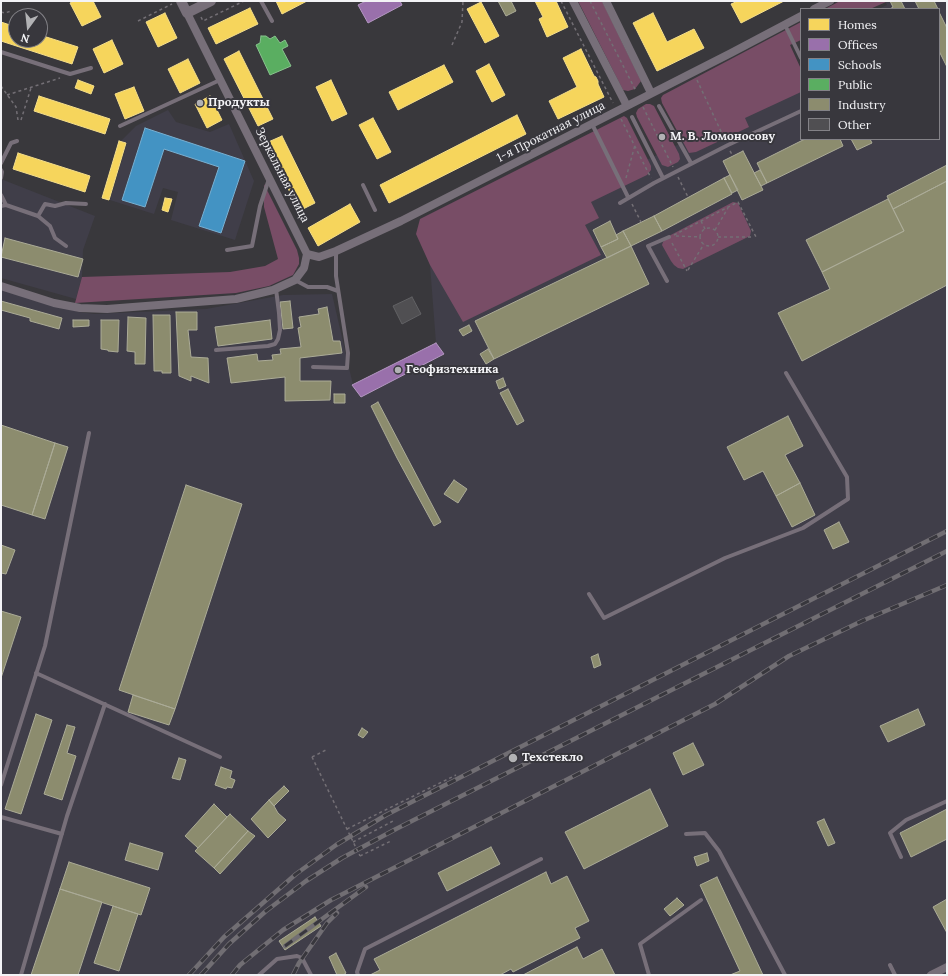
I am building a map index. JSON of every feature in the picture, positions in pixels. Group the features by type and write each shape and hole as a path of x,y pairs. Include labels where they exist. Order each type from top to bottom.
{"street":[{"path":"187,13 211,1"},
{"path":"573,1 627,106"},
{"path":"606,1 651,93"},
{"path":"816,8 830,1"},
{"name":"Зеркальная улица","path":"178,2 187,13 307,254"},
{"name":"1-я Прокатная улица","path":"307,254 319,257 336,251 408,218 651,93 694,73 800,16"},
{"path":"1,286 54,303 80,308 107,309 236,299 276,289 295,280 304,268 307,254"},
{"path":"931,975 947,967"}],"lane":[{"path":"260,1 272,21"},
{"path":"785,24 800,56"},
{"path":"1,52 70,74 91,68"},
{"path":"120,126 220,80"},
{"path":"659,106 691,163"},
{"path":"620,203 628,197 691,163 800,111"},
{"path":"632,117 663,178"},
{"path":"592,124 628,197"},
{"path":"1,162 11,143 17,141"},
{"path":"1,170 1,178"},
{"path":"227,250 252,246 260,206 269,179"},
{"path":"363,185 375,210"},
{"path":"1,195 3,206 38,216 50,226 55,238 66,246"},
{"path":"38,216 46,204 55,206 66,203 86,204"},
{"path":"667,280 648,246 669,237"},
{"path":"312,367 347,368 348,353 336,276 336,251"},
{"path":"295,280 308,286 327,287 338,291"},
{"path":"216,350 268,346 275,344 280,330 276,289"},
{"path":"589,594 604,618 725,558 803,528 848,499 847,477 786,373"},
{"path":"1,785 45,646 89,433"},
{"path":"36,673 220,757"},
{"path":"21,975 62,834 105,704"},
{"path":"901,857 890,833 906,820 947,801"},
{"path":"1,817 62,834"},
{"path":"686,834 704,833 719,851 785,975"},
{"path":"356,974 365,949 541,858"},
{"path":"649,975 640,944 701,900"},
{"path":"259,975 277,959 297,956 302,958 311,975"},
{"path":"890,965 895,975"}],"path":[{"path":"196,8 203,21 244,1"},
{"path":"452,45 462,22 463,1"},
{"path":"561,1 654,183"},
{"path":"138,21 178,2"},
{"path":"694,73 733,156"},
{"path":"7,95 70,74"},
{"path":"1,86 16,107 19,120 31,88"},
{"path":"624,188 635,145"},
{"path":"628,197 640,222"},
{"path":"700,237 670,236 738,202 755,237 718,237"},
{"path":"714,230 728,208"},
{"path":"701,221 705,230"},
{"path":"700,237 701,233 710,228 714,230 718,237"},
{"path":"669,237 688,271 704,244"},
{"path":"700,237 704,244 709,246 713,245 718,237"},
{"path":"326,750 312,757 360,856 391,841"},
{"path":"347,829 456,775"},
{"path":"353,842 396,820"}],"shaded area":[{"path":"578,1 602,1 641,81 635,89 628,91 623,90"},
{"path":"840,1 886,1 872,8 827,8"},
{"path":"885,1 947,1 947,975 1,975 1,290 79,312 95,314 206,309 283,295 332,294 353,385 436,343 430,265 800,85 800,140 940,140 940,8 880,8 887,5"},
{"path":"800,23 800,40 790,45 800,67 800,92 745,118 749,127 696,152 689,153 662,103 661,98 663,95"},
{"path":"646,104 654,106 679,154 680,159 678,162 668,167 662,165 637,117 636,113 638,109"},
{"path":"168,110 176,122 210,132 229,124 254,181 235,240 171,220 178,192 163,188 154,214 110,200 127,143 121,141 136,126"},
{"path":"624,116 627,118 651,166 651,170 647,175 591,202 599,218 585,225 601,255 463,322 430,265 416,234 420,219"},
{"path":"1,179 95,216 83,250 82,277 76,299 1,278"},
{"path":"264,184 297,250 299,264 293,275 269,286 236,293 75,303 82,277 230,272 265,266 278,259 264,207"},
{"path":"733,202 738,203 751,231 750,236 683,269 674,265 662,245 667,237"}],"building: Homes":[{"path":"74,1 93,1 101,17 82,26 70,3"},
{"path":"276,1 307,1 282,14"},
{"path":"535,1 556,1 568,27 547,37 539,19 543,17"},
{"path":"738,1 784,1 741,23 731,4"},
{"path":"481,2 499,36 485,43 467,9"},
{"path":"250,8 258,24 216,44 208,28"},
{"path":"165,13 177,38 158,47 146,22"},
{"path":"653,13 667,42 694,29 704,48 657,71 633,23"},
{"path":"1,22 8,24 8,43 1,41"},
{"path":"48,38 78,47 72,64 23,48 48,48"},
{"path":"112,40 123,64 104,73 93,49"},
{"path":"581,49 598,81 604,97 558,119 549,101 577,87 563,58"},
{"path":"239,51 273,119 258,126 224,59"},
{"path":"188,59 200,83 180,93 168,69"},
{"path":"489,64 505,95 492,102 476,71"},
{"path":"444,65 453,82 398,110 389,92"},
{"path":"78,80 94,86 91,94 75,88"},
{"path":"331,80 347,114 332,121 316,87"},
{"path":"134,87 144,111 125,119 115,94"},
{"path":"39,96 110,119 105,134 34,111"},
{"path":"210,96 222,120 207,128 195,104"},
{"path":"517,115 526,134 389,203 380,185"},
{"path":"373,118 391,152 377,159 359,125"},
{"path":"282,136 315,203 299,211 266,143"},
{"path":"119,141 126,143 109,200 102,198"},
{"path":"18,153 90,176 85,192 13,169"},
{"path":"165,198 172,199 168,212 162,210"},
{"path":"350,204 360,222 318,246 308,228"}],"building: Offices":[{"path":"366,1 400,1 402,5 368,23 358,5"},
{"name":"Геофизтехника","path":"436,343 444,354 361,397 352,385"}],"building: Schools":[{"path":"145,128 245,161 221,233 199,226 219,167 164,149 145,207 122,200"}],"building: Public":[{"path":"261,36 266,36 270,39 275,36 280,43 285,40 288,46 282,49 291,66 270,75 256,45 260,43"}],"building: Industry":[{"path":"498,1 511,1 516,11 506,16"},
{"path":"890,1 901,1 904,8 892,8 893,7"},
{"path":"915,1 934,1 938,8 918,8"},
{"path":"940,14 947,28 947,67 940,53"},
{"path":"803,140 840,140 843,146 767,183 757,163"},
{"path":"852,140 870,140 872,143 857,150"},
{"path":"743,151 763,190 742,200 723,161"},
{"path":"947,165 947,181 893,209 887,196"},
{"path":"760,170 767,183 761,186 754,173"},
{"path":"730,175 738,190 732,193 724,178"},
{"path":"724,178 732,194 662,231 654,216"},
{"path":"947,181 947,285 802,361 778,313 830,289 822,272 904,231 893,209"},
{"path":"888,199 904,231 822,272 806,240"},
{"path":"654,216 662,231 631,246 623,231"},
{"path":"610,221 618,239 601,247 593,230"},
{"path":"623,231 631,246 607,258 601,247 618,239 616,235"},
{"path":"5,238 83,259 78,277 1,257"},
{"path":"631,246 649,284 494,359 475,321"},
{"path":"1,301 62,318 59,329 30,321 30,318 1,310"},
{"path":"290,301 293,328 283,329 280,302"},
{"path":"327,307 333,341 340,341 342,353 300,358 300,381 331,381 330,400 285,401 285,377 231,383 227,358 257,354 258,361 273,360 272,355 281,354 280,349 301,347 298,328 301,327 299,317 319,314 318,309"},
{"path":"176,312 197,312 197,330 188,330 191,357 208,358 209,383 191,376 191,381 179,376"},
{"path":"153,315 170,315 171,373 154,371"},
{"path":"128,317 146,318 145,364 135,364 135,352 127,351"},
{"path":"73,320 89,320 89,326 73,327"},
{"path":"101,320 119,320 118,352 101,349"},
{"path":"270,320 272,339 218,346 215,327"},
{"path":"469,325 472,331 463,336 459,330"},
{"path":"488,349 494,359 486,364 480,354"},
{"path":"503,378 506,386 499,389 496,381"},
{"path":"508,389 524,421 517,425 500,393"},
{"path":"334,394 345,394 345,403 334,403"},
{"path":"378,402 441,522 434,526 371,406"},
{"path":"788,416 803,446 785,455 800,483 776,496 763,471 744,480 727,447"},
{"path":"1,425 55,443 32,515 1,505"},
{"path":"55,443 68,447 45,519 32,515"},
{"path":"454,480 467,489 458,503 444,494"},
{"path":"800,483 815,515 792,527 776,496"},
{"path":"186,485 242,504 175,709 119,690"},
{"path":"839,522 849,542 833,549 824,530"},
{"path":"1,545 15,550 6,574 1,573"},
{"path":"1,611 21,617 1,678"},
{"path":"598,654 601,665 594,668 591,657"},
{"path":"133,695 175,709 169,725 128,712"},
{"path":"918,709 925,725 888,742 880,726"},
{"path":"36,714 52,720 21,814 5,809"},
{"path":"67,725 75,727 67,753 76,756 62,800 44,794"},
{"path":"362,728 368,732 363,738 358,735"},
{"path":"693,743 704,765 683,775 673,753"},
{"path":"179,758 186,760 180,780 172,778"},
{"path":"221,767 232,771 230,778 235,780 232,788 227,787 226,789 215,785"},
{"path":"284,786 289,791 274,806 269,800"},
{"path":"650,789 668,826 584,869 565,832"},
{"path":"269,800 278,813 286,820 268,838 251,819"},
{"path":"214,804 227,817 198,848 185,836"},
{"path":"947,809 947,839 911,857 900,833"},
{"path":"230,814 248,831 214,868 195,851"},
{"path":"824,819 835,843 828,846 817,822"},
{"path":"248,831 255,836 220,874 214,868"},
{"path":"130,843 163,853 158,870 125,860"},
{"path":"491,847 500,864 447,891 438,873"},
{"path":"707,853 709,861 697,866 694,857"},
{"path":"69,862 150,888 141,915 60,889"},
{"path":"546,872 551,884 567,876 589,921 575,928 580,938 513,972 511,969 500,975 370,975 380,970 374,959"},
{"path":"717,877 763,975 730,975 740,971 700,885"},
{"path":"60,889 102,902 78,975 31,975"},
{"path":"677,898 684,905 670,916 664,909"},
{"path":"947,899 947,933 933,907"},
{"path":"113,906 138,914 119,971 94,963"},
{"path":"315,917 321,926 285,950 279,941"},
{"path":"577,947 583,959 602,949 615,975 523,975"},
{"path":"336,953 346,973 343,975 337,975 329,957"}],"building: Other":[{"path":"412,297 421,314 402,324 393,306"}],"railway":[{"path":"189,975 224,937 296,874 336,845 386,815 947,531"},
{"path":"201,975 229,944 266,911 306,881 342,858 396,829 947,551"},
{"path":"232,975 240,965 283,930 331,900 715,704 789,656 862,621 947,585"},
{"path":"285,946 366,887"},
{"path":"293,975 299,963 327,923 337,913"}],"place":[{"name":"Продукты","path":"200,103"},
{"name":"М. В. Ломоносову","path":"662,137"},
{"name":"Геофизтехника","path":"398,370"},
{"name":"Техстекло","path":"513,758"}]}
